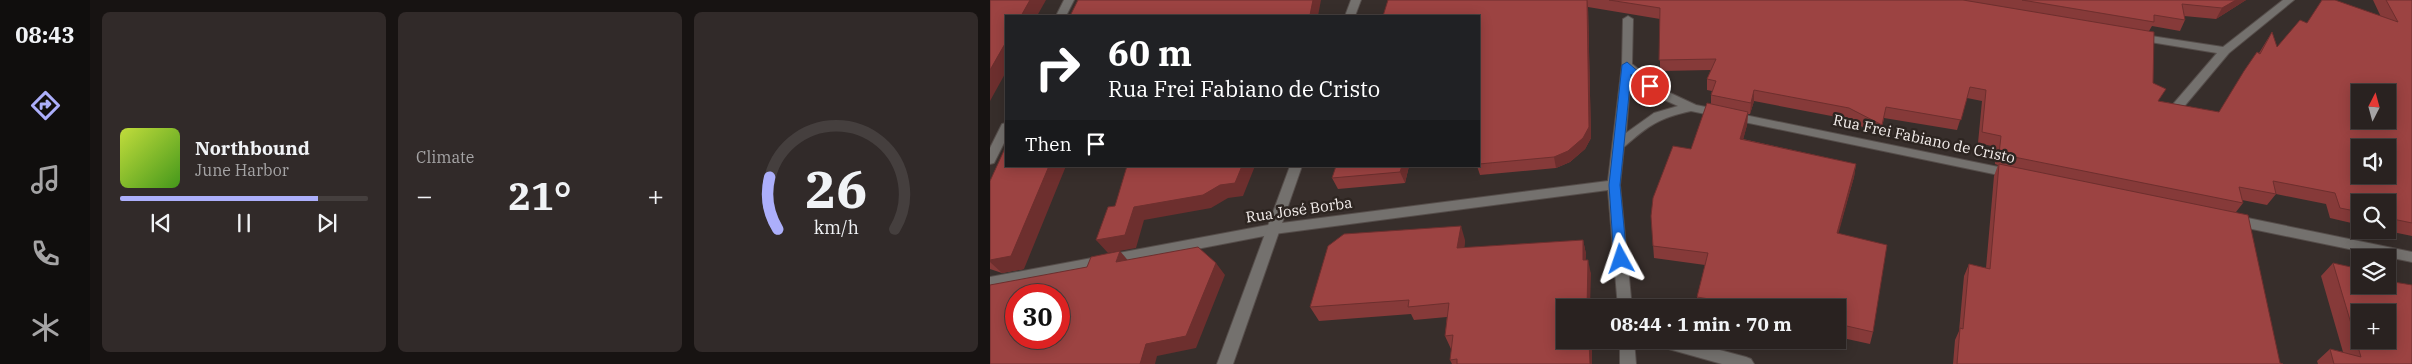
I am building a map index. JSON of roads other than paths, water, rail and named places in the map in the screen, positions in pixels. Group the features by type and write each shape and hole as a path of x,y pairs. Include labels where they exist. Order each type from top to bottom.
{"street":[{"path":"1062,15 1069,0"},
{"path":"1350,15 1356,0"},
{"path":"2178,106 2224,51 2289,0"},
{"path":"1624,299 1614,185 1627,65 1628,19"},
{"path":"2128,35 2224,51"},
{"name":"Rua Frei Fabiano de Cristo","path":"1627,65 1662,94 1693,108 2023,176"},
{"name":"Rua Frei Fabiano de Cristo","path":"1619,145 1652,117 1665,112 1693,108"},
{"path":"990,160 1005,129"},
{"path":"1225,364 1296,167"},
{"name":"Rua José Borba","path":"990,283 1274,228 1614,185"},
{"path":"2218,217 2412,257"},
{"path":"1627,349 1628,364"},
{"path":"1691,349 1746,364"}]}
